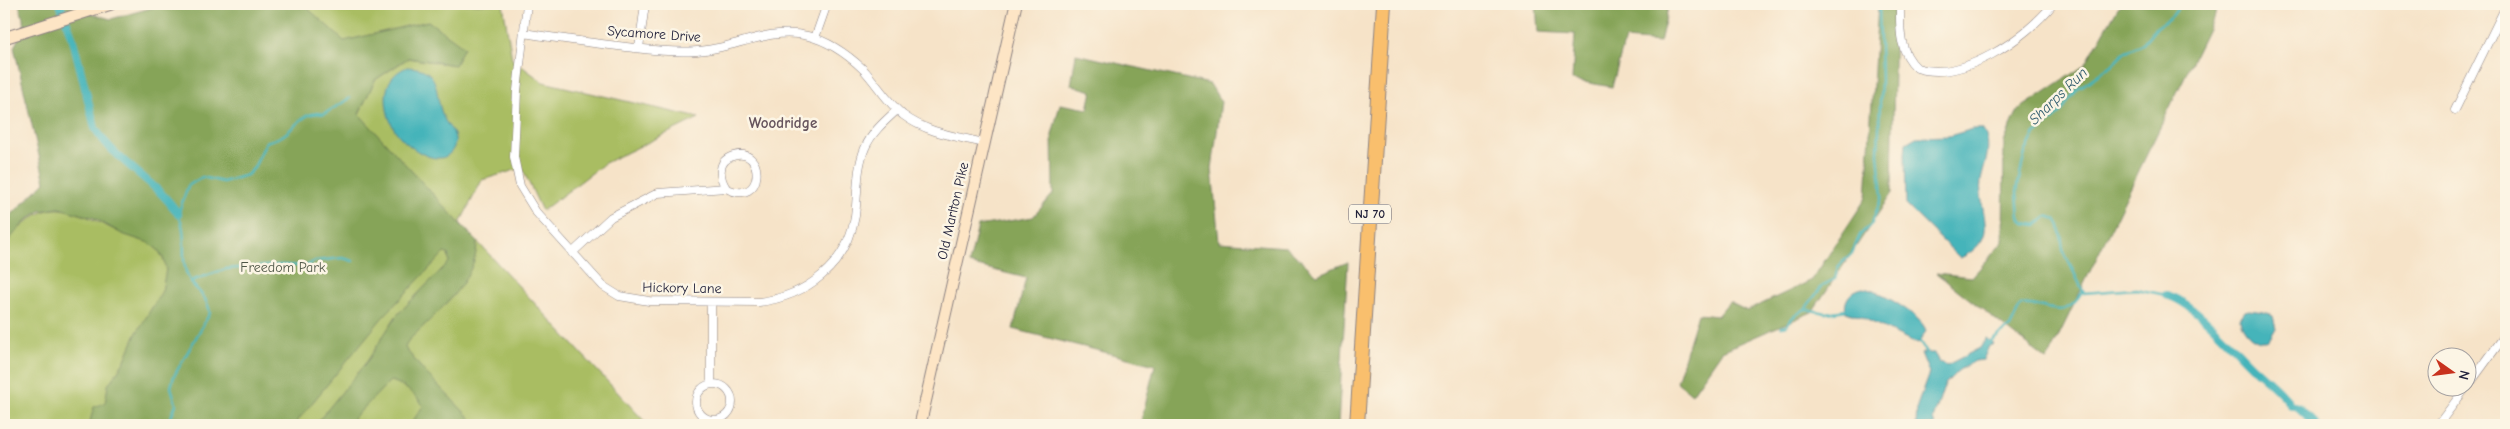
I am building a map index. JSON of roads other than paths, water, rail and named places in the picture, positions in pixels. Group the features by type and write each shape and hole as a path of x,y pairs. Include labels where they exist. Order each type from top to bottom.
{"highway":[{"name":"NJ 70","path":"1356,425 1384,4"}],"street":[{"path":"4,38 111,4"},
{"name":"Hickory Lane","path":"527,4 514,136 515,167 520,186 527,199 572,253 603,286 619,296 644,301 760,302 778,299 805,288 828,271 843,250 851,230 864,149 876,130 897,110"},
{"path":"639,48 645,4"},
{"path":"815,38 827,4"},
{"name":"Old Marlton Pike","path":"920,425 1016,4"},
{"path":"1900,4 1900,40 1906,54 1917,68 1936,73 1963,66 1997,51 2023,34 2053,4"},
{"path":"2455,110 2506,6"},
{"name":"Sycamore Drive","path":"524,33 560,40 686,51 709,50 779,34 815,38 840,51 863,69 897,110 917,124 939,133 984,143"},
{"path":"572,253 611,217 658,193 726,188 734,192 743,192 751,188 757,181 758,172 754,163 748,157 739,154 730,157 723,163 720,172 721,180 726,188"},
{"path":"711,302 711,383"},
{"path":"2478,371 2506,334"},
{"path":"711,383 721,384 730,391 733,401 730,411 723,419 712,421 702,417 696,408 696,398 701,388 711,383"},
{"path":"2438,425 2460,396"}],"water":[{"path":"407,67 418,68 426,72 435,83 443,116 455,138 454,147 449,154 442,158 425,155 409,145 397,133 390,120 386,102 388,87 394,75"},
{"path":"1973,129 1982,129 1986,135 1988,148 1981,181 1985,232 1976,247 1970,253 1960,258 1906,205 1906,143 1916,137 1949,136"},
{"path":"1863,288 1879,293 1917,318 1926,331 1918,344 1861,317 1846,312 1845,308 1849,296"},
{"path":"2245,311 2264,312 2273,316 2276,328 2269,340 2259,341 2254,339 2243,328 2240,318"},
{"path":"1986,338 1994,344 1989,346 1983,360 1975,361 1959,370 1945,384 1933,419 1935,425 1916,425 1917,406 1929,373 1921,353 1934,353 1939,362 1947,365 1980,348"}],"waterway":[{"path":"60,4 72,36 95,128 114,151 159,191 178,214"},
{"path":"1781,327 1786,326 1793,317 1805,309 1823,285 1835,279 1838,267 1852,253 1860,235 1872,223 1882,196 1878,154 1881,80 1879,4"},
{"name":"Sharps Run","path":"1989,343 2010,327 2021,305 2062,310 2076,301 2083,291 2063,250 2060,226 2056,219 2047,216 2036,225 2024,223 2019,217 2017,192 2020,174 2025,153 2034,135 2060,114 2079,88 2112,65 2126,51 2143,44 2157,27 2172,16 2181,4"},
{"path":"168,425 176,404 171,387 174,376 210,313 206,301 191,282 185,270 183,230 178,214 188,186 202,177 223,182 247,175 254,168 266,142 282,136 306,116 317,113 324,114 350,98"},
{"path":"191,281 226,269 281,265 306,266 315,261 343,258 353,261"},
{"path":"2083,293 2136,289 2166,295"},
{"path":"2166,295 2177,299 2201,316 2279,390 2291,405 2298,407 2317,425"},
{"path":"1805,309 1826,313 1846,310"},
{"path":"1919,341 1928,355"}],"district":[{"name":"Woodridge","path":"783,123"}],"park label":[{"name":"Freedom Park","path":"283,267"}]}
